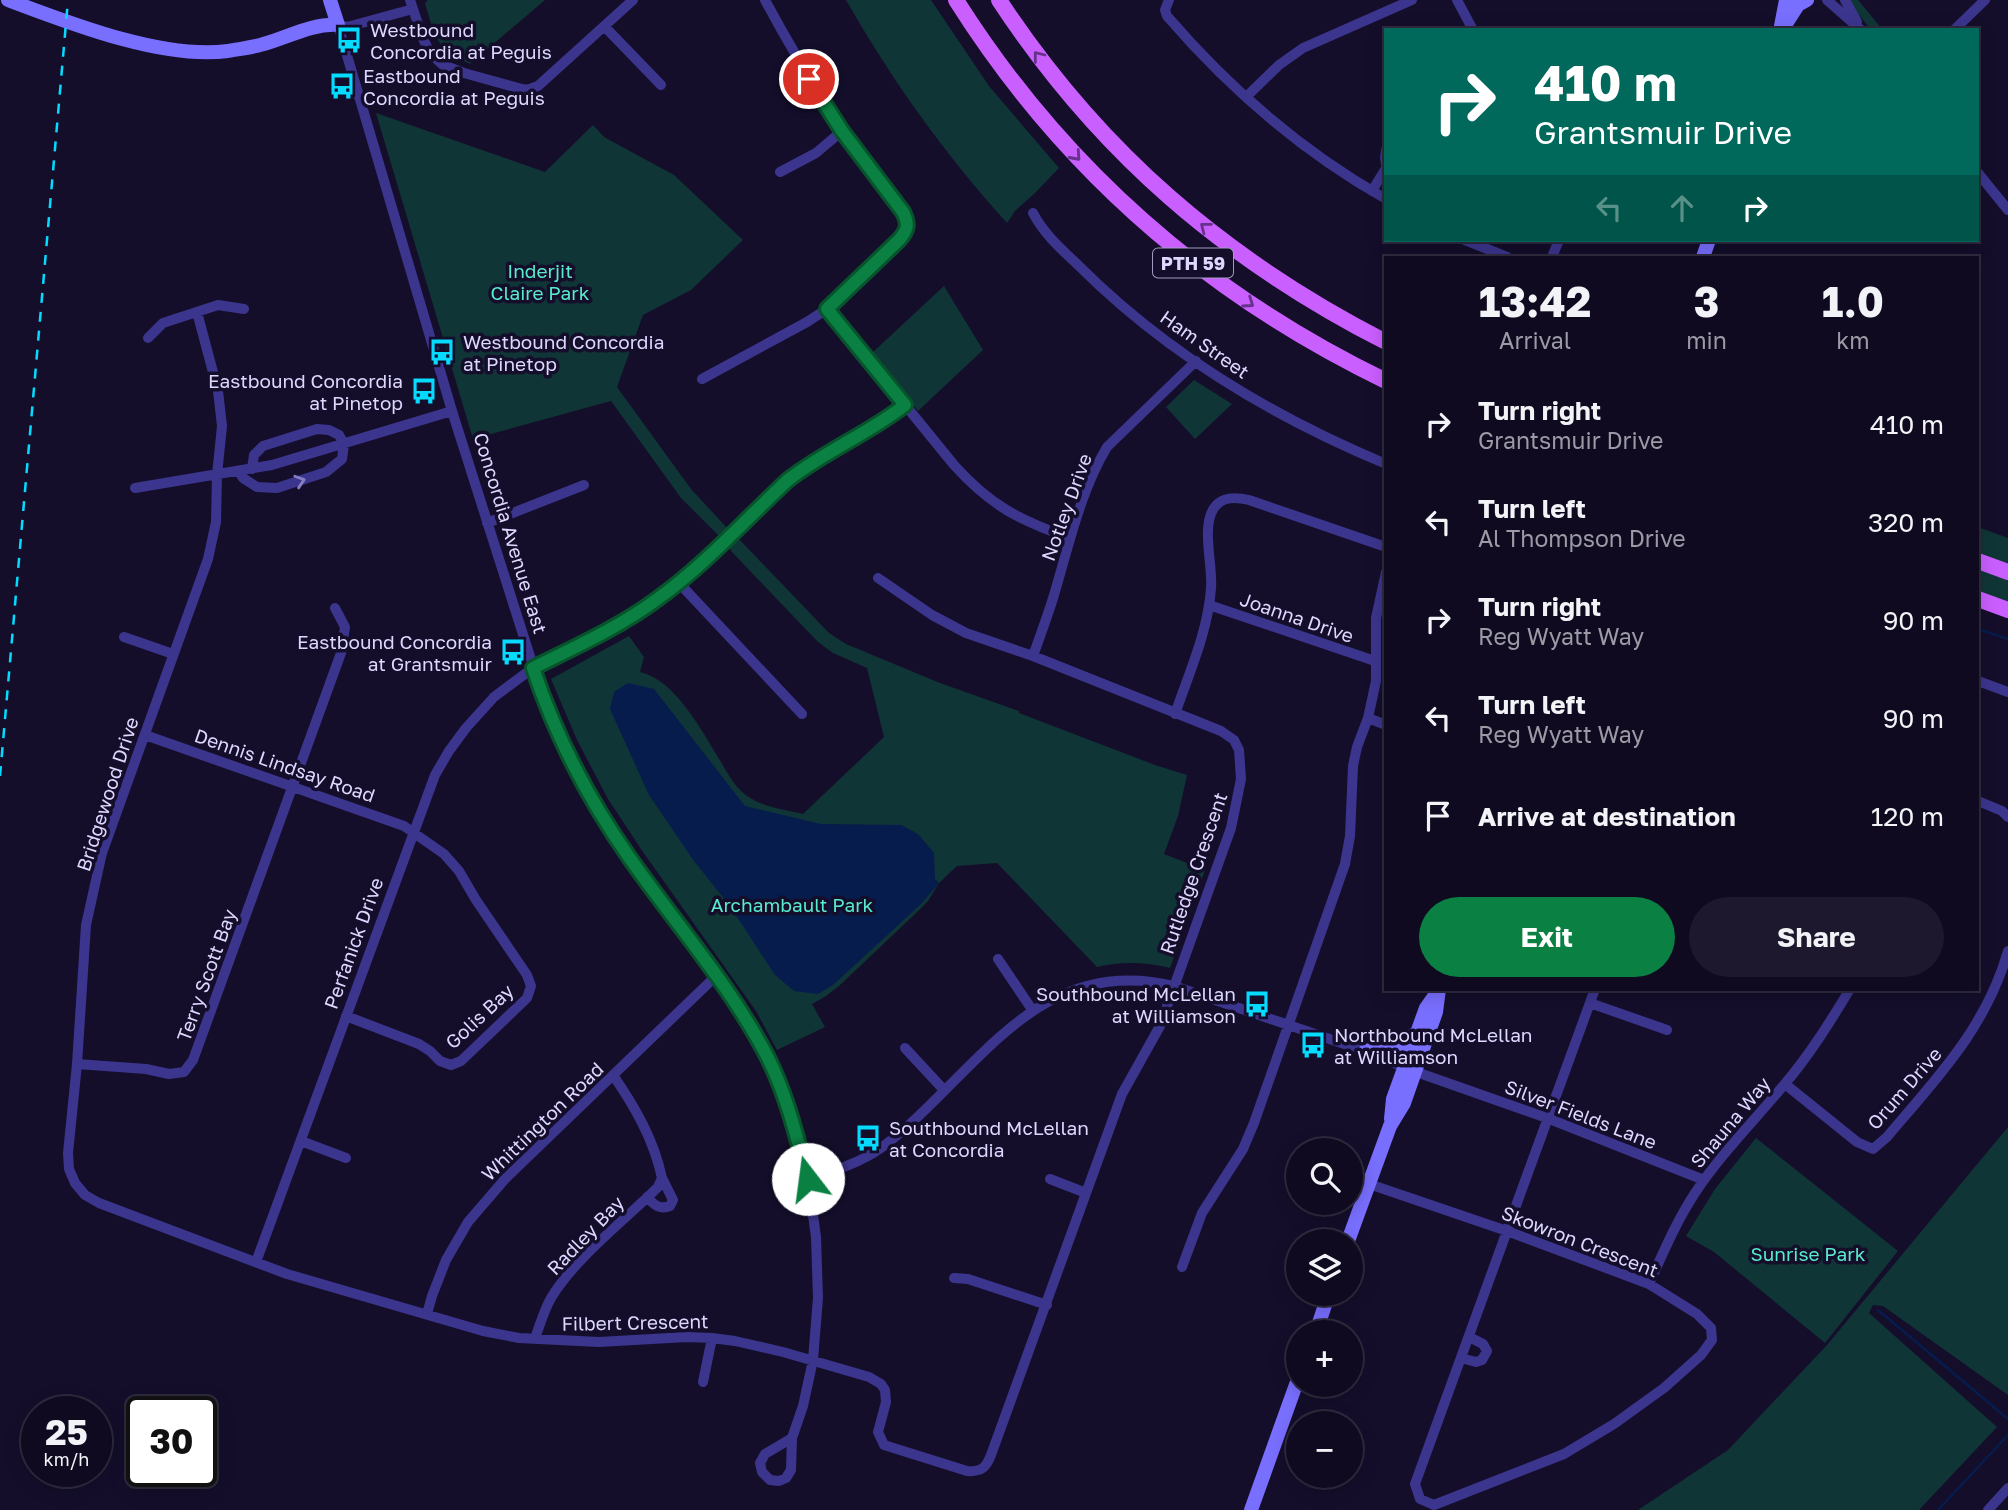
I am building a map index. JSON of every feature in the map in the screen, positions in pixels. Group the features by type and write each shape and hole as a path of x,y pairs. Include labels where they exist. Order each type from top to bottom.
{"main road":[{"path":"8,0 118,38 191,51 223,51 259,46 326,24 338,25"},
{"name":"Concordia Avenue East","path":"330,0 338,25"},
{"name":"PTH 59","path":"956,0 1005,72 1045,122 1087,169 1158,235 1198,268 1266,315 1343,361 1384,381"},
{"name":"PTH 59","path":"999,0 1026,40 1094,123 1183,210 1297,293 1384,341"},
{"path":"1781,28 1786,0"},
{"path":"1782,28 1798,5 1807,0"},
{"path":"0,7 33,9"},
{"path":"1979,561 2008,572"},
{"path":"1979,599 2008,610"},
{"path":"1410,1070 1426,1008 1438,991"},
{"path":"1352,1229 1390,1126 1393,1100 1410,1070 1436,1012 1439,991"},
{"path":"1365,1051 1396,1046 1418,1032"},
{"path":"1251,1510 1292,1397"}],"street":[{"path":"338,25 347,27 411,5 423,40 431,54 443,65 527,90 538,86 633,0"},
{"path":"702,379 827,309 899,240 908,226 903,212 842,131 809,79 765,0"},
{"path":"1169,0 1165,10 1167,16 1246,97 1302,144 1384,198"},
{"path":"1377,0 1383,12"},
{"path":"1246,97 1279,65 1303,48 1412,0"},
{"path":"1457,0 1472,28"},
{"path":"1827,0 1859,28"},
{"path":"1845,0 1859,28"},
{"path":"1956,28 1985,0"},
{"name":"Concordia Avenue East","path":"338,25 487,523 533,668 560,735 627,855 741,1012 769,1060 790,1114 808,1179 816,1237 818,1298 813,1360 803,1406 792,1438"},
{"path":"605,27 661,85"},
{"path":"780,172 816,153 842,131"},
{"path":"1372,191 1384,170"},
{"path":"1979,174 2008,210"},
{"name":"Ham Street","path":"1033,213 1041,229 1096,283 1196,361 1283,415 1384,463"},
{"path":"1470,242 1505,256"},
{"path":"148,338 163,323 197,312 218,306 244,309"},
{"path":"827,309 954,465 986,497 1015,517 1070,538"},
{"name":"Bridgewood Drive","path":"197,312 218,391 222,426 216,522 208,559 102,853 86,925 68,1153 69,1169 75,1183 85,1195 99,1203 256,1262"},
{"name":"Notley Drive","path":"1033,656 1070,538 1098,463 1107,447 1196,361"},
{"name":"Perfanick Drive","path":"256,1262 435,775 466,728 494,697 533,668 608,631 656,601 804,468 870,430 905,405"},
{"path":"135,488 252,469 452,411"},
{"path":"239,472 257,488 277,488 326,472 342,459 344,444 334,432 317,429 263,446 254,455 252,469"},
{"path":"487,523 584,485"},
{"path":"1175,714 1201,641 1209,605 1212,572 1208,528 1213,509 1219,503 1238,497 1384,546"},
{"name":"Rutledge Crescent","path":"813,1360 869,1377 881,1384 885,1390 886,1402 878,1432 884,1445 967,1471 982,1469 991,1455 1047,1305 1122,1094 1152,1042 1174,986 1231,828 1241,779 1239,750 1234,740 1221,731 1033,656 966,634 877,578"},
{"path":"1182,1267 1202,1213 1243,1149 1254,1124 1345,864 1350,836 1353,766 1376,681 1376,618 1384,581"},
{"path":"679,583 802,714"},
{"name":"Joanna Drive","path":"1209,605 1375,662"},
{"path":"292,785 341,653 345,627 335,608"},
{"path":"124,636 173,654"},
{"path":"1979,681 2008,692"},
{"path":"1368,718 1384,724"},
{"name":"Dennis Lindsay Road","path":"145,735 404,825 413,832"},
{"name":"Terry Scott Bay","path":"77,1064 146,1069 169,1074 184,1073 193,1060 292,785"},
{"path":"1979,801 2002,811 2008,817"},
{"name":"Golis Bay","path":"346,1016 407,1038 430,1051 440,1061 451,1065 461,1060 527,998 531,986 527,975 459,871 444,854 413,832"},
{"name":"Orum Drive","path":"1785,1084 1857,1142 1873,1149 1887,1137 1958,1053 1991,999 2008,951"},
{"path":"998,960 1032,1011"},
{"name":"Whittington Road","path":"427,1314 446,1260 468,1222 505,1179 716,976"},
{"name":"Silver Fields Lane","path":"808,1179 839,1169 880,1149 993,1042 1032,1011 1071,990 1104,982 1140,980 1174,986 1365,1051 1410,1070 1547,1118 1704,1180"},
{"path":"1469,1336 1483,1344 1486,1351 1482,1360 1476,1362 1461,1358 1594,991"},
{"name":"Shauna Way","path":"1649,1284 1670,1238 1704,1180 1785,1084 1822,1034 1849,991"},
{"path":"1590,1003 1667,1030"},
{"path":"905,1048 944,1090"},
{"name":"Radley Bay","path":"613,1075 631,1101 647,1132 662,1178 673,1200 670,1206 659,1208 647,1197"},
{"path":"301,1141 346,1158"},
{"name":"Radley Bay","path":"535,1338 550,1299 561,1284 597,1245 658,1187 662,1178"},
{"path":"1050,1179 1086,1192"},
{"name":"Skowron Crescent","path":"1369,1184 1507,1231 1649,1284 1697,1314 1711,1328 1712,1340 1701,1354 1654,1395 1614,1424 1564,1454 1434,1505 1420,1499 1415,1484 1461,1358"},
{"name":"Filbert Crescent","path":"256,1262 484,1331 519,1338 599,1342 712,1338 735,1340 813,1360"},
{"path":"954,1278 968,1279 1047,1305"},
{"path":"704,1382 712,1338"},
{"path":"1987,1510 2008,1488"}],"green space":[{"path":"428,0 545,0 470,64 450,53 438,40 425,3"},
{"path":"846,0 931,0 989,86 1059,168 1015,211 1007,223 920,116"},
{"path":"1847,0 1858,0 1881,28 1869,28"},
{"name":"Inderjit Claire Park","path":"376,113 545,172 593,125 604,137 674,175 743,240 691,290 643,315 617,387 691,489 728,529 720,537 681,498 611,401 473,439"},
{"path":"944,286 983,350 918,411 872,353"},
{"path":"1194,380 1232,404 1195,439 1166,407"},
{"path":"1979,527 2008,538 2008,564 1979,552"},
{"name":"Archambault Park","path":"738,538 829,633 846,644 940,683 1187,775 1178,816 1164,854 1205,870 1170,968 1134,963 1097,967 997,863 957,866 939,883 928,901 915,914 839,986 812,1004 825,1027 777,1050 756,1011 608,799 577,740 551,679 629,636 644,657 640,672 653,677 677,696 742,792 764,805 803,814 884,737 867,668 833,653 818,642 731,551 729,546"},
{"path":"1979,568 2008,579 2008,604 1979,593"},
{"path":"2008,1127 2008,1395 1883,1306 1873,1305 1869,1313 1997,1427 1919,1510 1638,1510 1728,1450 1827,1345"},
{"name":"Sunrise Park","path":"1756,1138 1898,1251 1825,1343 1714,1252 1686,1236 1715,1189"}],"water":[{"path":"628,683 654,689 745,806 821,824 901,825 918,834 934,853 935,879 939,883 920,905 833,985 818,994 794,991 775,975 730,906 694,861 649,795 610,709 614,692"}],"waterway":[{"path":"1979,629 2008,639"},
{"path":"1878,1310 2008,1419"},
{"path":"1938,1510 2008,1435"}],"railway":[{"path":"0,776 68,0"}],"place":[{"name":"Westbound Concordia at Peguis","path":"349,40"},
{"name":"Eastbound Concordia at Peguis","path":"342,86"},
{"name":"Westbound Concordia at Pinetop","path":"442,352"},
{"name":"Eastbound Concordia at Pinetop","path":"424,391"},
{"name":"Eastbound Concordia at Grantsmuir","path":"513,652"},
{"name":"Southbound McLellan at Williamson","path":"1257,1004"},
{"name":"Northbound McLellan at Williamson","path":"1313,1045"},
{"name":"Southbound McLellan at Concordia","path":"868,1138"}],"route":[{"path":"808,1179 790,1114 769,1060 741,1012 627,855 604,818 560,735 533,668 608,631 656,601 788,480 870,430 905,405 827,309 899,240 906,232 908,221 842,131 809,79"}]}
